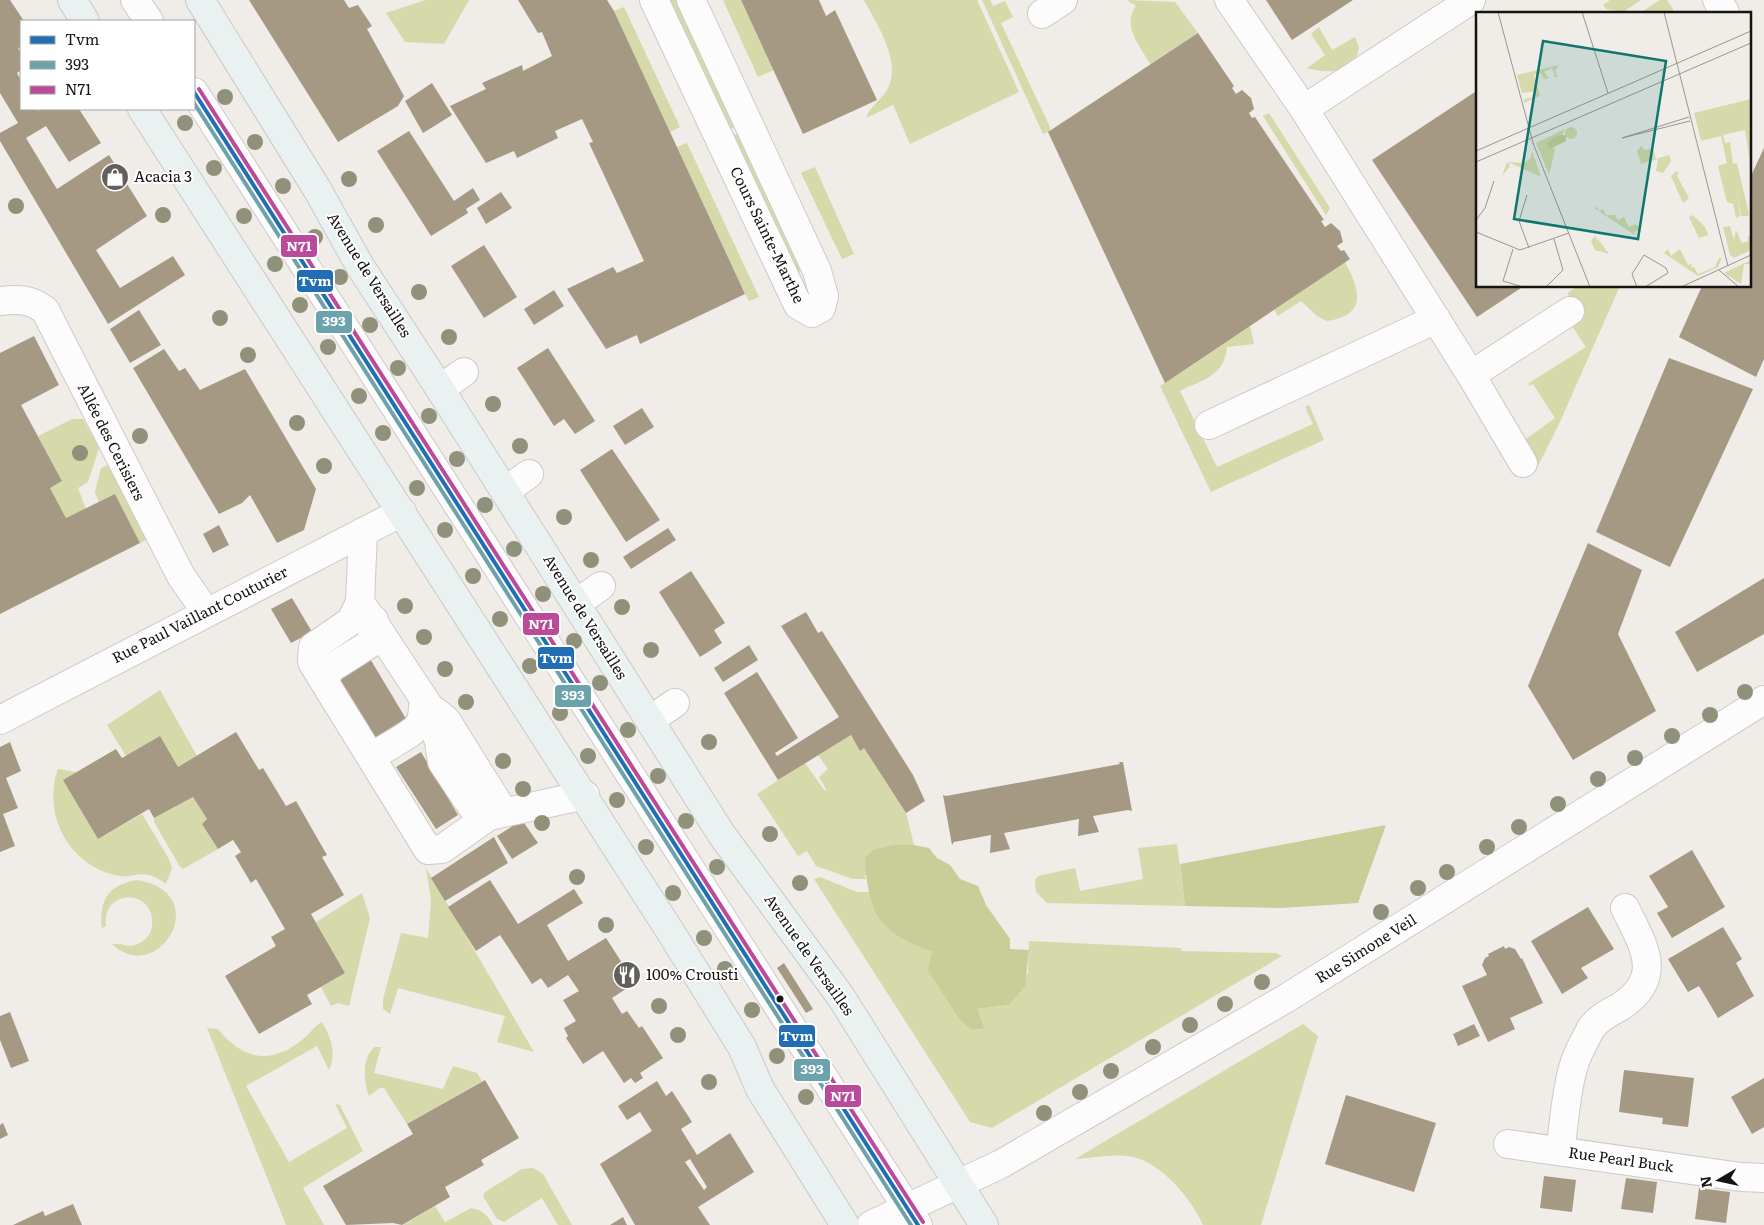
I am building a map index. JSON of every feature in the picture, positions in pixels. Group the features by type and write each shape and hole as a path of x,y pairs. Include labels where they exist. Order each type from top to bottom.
{"main road":[{"path":"72,0 84,20"},
{"name":"Avenue de Versailles","path":"200,0 317,188 360,266 577,603 722,835 841,997 984,1225"},
{"path":"143,110 585,795 742,1047 760,1089 845,1225"}],"street":[{"path":"135,0 148,20"},
{"name":"Cours Sainte-Marthe","path":"654,0 798,305 812,313 821,308 824,296 817,271 692,0"},
{"path":"1229,0 1304,109 1436,319 1523,463"},
{"path":"1304,109 1471,0"},
{"path":"195,94 912,1216"},
{"name":"Allée des Cerisiers","path":"0,301 18,299 32,301 45,310 181,576 206,612"},
{"path":"1470,375 1570,311"},
{"path":"1209,425 1436,319"},
{"path":"440,389 464,372"},
{"path":"505,491 529,474"},
{"name":"Rue Paul Vaillant Couturier","path":"0,720 402,512"},
{"path":"363,532 367,611 426,702 439,742 442,762 476,814 496,814 585,795"},
{"path":"577,603 601,586"},
{"path":"367,611 313,647 312,662 428,850 442,849 496,814"},
{"name":"Rue Simone Veil","path":"871,1225 912,1216 959,1184 1001,1164 1285,999 1764,700"},
{"path":"372,758 381,749 413,730 420,723 426,702"},
{"path":"650,720 675,703"},
{"path":"1560,1151 1574,1065 1591,1029 1599,1020 1631,999 1646,979 1648,969 1645,950 1625,908"},
{"name":"Rue Pearl Buck","path":"1508,1144 1764,1178"}],"green space":[{"path":"425,0 469,0 444,44 405,42 386,13"},
{"path":"666,0 676,0 735,127 727,130"},
{"path":"723,0 741,0 774,70 758,77"},
{"path":"864,0 977,0 1019,92 910,144 893,105 866,118 887,90 892,68 886,44"},
{"path":"982,0 990,0 993,6 1005,1 1013,17 1001,23 1051,131 1043,134"},
{"path":"1127,0 1175,2 1198,33 1151,65 1138,44 1132,29 1132,13 1136,6"},
{"path":"1610,0 1641,0 1623,12 1606,9 1603,5"},
{"path":"1660,0 1667,0 1675,12 1641,12"},
{"path":"624,7 680,127 670,132 614,11"},
{"path":"1319,27 1332,50 1355,37 1359,48 1355,63 1343,69 1332,71 1307,68 1325,55 1311,34"},
{"path":"1269,113 1330,208 1326,215 1263,116"},
{"path":"738,133 802,268 798,274 730,137"},
{"path":"687,143 759,297 749,301 745,294 677,147"},
{"path":"815,167 854,254 842,259 801,173"},
{"path":"1345,262 1357,291 1355,307 1349,313 1340,318 1327,321 1317,316 1301,301 1278,316 1274,310"},
{"path":"1575,288 1619,288 1560,422 1535,472 1519,444 1555,418 1533,384 1529,386 1529,383 1586,347 1572,326 1584,318 1567,293"},
{"path":"1250,326 1254,344 1227,347 1225,357 1217,371 1180,391 1217,467 1313,424 1305,407 1309,405 1324,440 1211,492 1160,386"},
{"path":"72,419 83,419 99,448 88,482 78,488 86,509 66,518 50,488 62,481 38,436"},
{"path":"108,465 148,539 140,543 115,494 99,502 95,492 101,468"},
{"path":"160,690 197,756 178,767 126,756 107,725"},
{"path":"851,735 860,750 864,748 906,813 914,845 894,845 865,876 866,879 853,879 816,866 807,851 798,856 757,794 805,763 825,791 826,789 819,777 828,769 818,755"},
{"path":"58,769 76,772 64,780 98,839 142,814 169,859 172,868 166,884 150,875 122,876 98,869 84,860 72,848 63,834 57,819 54,803 54,786"},
{"path":"193,797 207,819 202,824 218,849 183,869 154,822 154,818"},
{"path":"1386,825 1358,903 1282,908 1185,906 1180,864"},
{"path":"1177,844 1185,906 1047,903 1036,892 1035,881 1038,876 1075,868 1080,891 1143,879 1138,848"},
{"path":"894,845 914,845 929,848 937,858 950,865 960,879 978,886 986,905 1010,939 1010,949 1029,950 1025,986 1009,1005 977,1009 984,1028 971,1030 958,1017 928,970 932,952 899,936 882,922 874,909 869,892 865,858 875,849"},
{"path":"426,868 534,1052 497,1042 505,1016 398,988 390,1014 383,1009 383,999 401,933 428,938 431,901"},
{"path":"820,877 857,892 870,892 873,901 904,939 932,952 977,1009 1009,1005 1028,973 1029,941 1181,948 1181,951 1276,953 1282,956 992,1128 970,1122 814,879"},
{"path":"137,880 160,888 173,902 176,918 171,933 161,947 146,954 130,954 112,944 134,945 143,941 149,935 152,927 151,914 146,905 138,900 120,899 112,905 107,914 106,926 102,928 102,909 108,895 119,886"},
{"path":"362,893 370,918 349,1006 338,1003 331,1006 321,987 345,973 316,922"},
{"path":"322,1022 328,1034 333,1052 329,1070 317,1046 246,1086 289,1162 347,1128 335,1104 340,1105 363,1151 303,1188 324,1225 286,1225 207,1028 218,1029 227,1039 247,1053 257,1056 268,1056 290,1048"},
{"path":"1303,1024 1318,1036 1261,1225 1203,1225 1191,1204 1165,1174 1154,1166 1133,1157 1119,1155 1075,1159"},
{"path":"375,1047 381,1047 374,1073 443,1089 453,1066 477,1073 482,1081 407,1124 384,1088 380,1088 369,1096 365,1070 367,1057"},
{"path":"533,1168 543,1174 572,1225 558,1225 542,1198 504,1222 497,1219 483,1196 485,1192 522,1169"},
{"path":"435,1206 445,1222 471,1208 479,1210 489,1218 493,1225 403,1225"}],"building":[{"path":"0,0 10,0 23,20 20,20 20,47 18,48 20,51 20,71 17,73 20,79 20,110 80,110 101,143 69,162 46,126 26,138 57,189 109,155 147,216 96,250 120,288 173,256 185,275 108,324 0,141 0,133 18,123 0,93"},
{"path":"249,0 344,0 349,8 358,5 372,26 367,29 404,96 398,106 338,142"},
{"path":"518,0 607,0 614,11 745,294 640,344 637,335 606,349 567,289 613,267 617,273 644,261 589,143 593,142 582,119 555,131 558,138 517,158 514,151 486,163 450,106 486,89 482,83 522,65 523,71 552,56 542,32 538,33"},
{"path":"741,0 819,0 826,16 835,10 877,100 803,134"},
{"path":"1266,0 1353,0 1292,40"},
{"path":"1198,33 1234,86 1232,88 1236,94 1242,90 1251,98 1254,109 1249,113 1252,118 1255,117 1324,220 1321,221 1325,227 1331,223 1340,231 1343,242 1337,246 1341,251 1344,250 1350,259 1165,383 1048,132"},
{"path":"432,83 452,115 423,133 405,101"},
{"path":"1476,91 1476,288 1521,288 1477,317 1372,160"},
{"path":"409,131 454,201 473,188 480,200 466,209 468,213 431,236 377,151"},
{"path":"1764,148 1764,359 1756,377 1679,337 1701,288 1752,288 1752,174"},
{"path":"501,192 512,208 486,224 477,208"},
{"path":"484,245 517,297 484,318 451,266"},
{"path":"554,290 564,306 534,325 524,309"},
{"path":"139,310 161,345 130,363 110,329"},
{"path":"34,336 59,385 21,405 62,481 50,488 66,518 115,494 140,543 0,614 0,353"},
{"path":"548,348 595,421 575,434 564,419 554,426 517,368"},
{"path":"164,349 179,371 185,368 200,390 245,369 316,489 304,530 277,543 250,495 242,503 219,514 133,368"},
{"path":"1669,358 1753,389 1670,567 1596,532"},
{"path":"642,408 654,427 625,445 613,426"},
{"path":"612,449 660,520 626,542 580,470"},
{"path":"219,525 229,545 213,553 203,534"},
{"path":"668,528 676,540 631,569 623,557"},
{"path":"1588,543 1642,570 1618,634 1656,711 1573,760 1528,686"},
{"path":"691,571 725,623 714,630 722,643 700,657 659,592"},
{"path":"1764,578 1764,634 1697,672 1675,632"},
{"path":"292,598 312,632 291,643 271,609"},
{"path":"806,612 818,633 822,631 913,775 925,801 906,813 864,748 860,751 851,735 778,780 724,693 757,672 798,738 775,753 777,756 839,717 781,626"},
{"path":"357,637 420,742 387,761 326,655"},
{"path":"749,645 758,660 723,682 714,668"},
{"path":"236,732 259,770 263,768 286,806 296,801 327,855 322,857 344,895 311,914 345,973 307,995 312,1004 259,1034 225,976 276,946 271,937 285,929 256,879 251,883 235,856 241,852 233,840 218,849 202,824 207,819 193,797 154,818 149,809 98,839 63,780 116,749 122,758 160,736 178,767"},
{"path":"10,742 21,771 6,778 18,808 3,814 15,846 0,852 0,747"},
{"path":"421,752 458,815 436,829 396,767"},
{"path":"1119,762 1123,762 1132,811 1128,810 1093,816 1099,832 1078,836 1079,819 1004,833 1010,849 990,853 991,835 954,842 952,845 943,795 946,796 1120,764"},
{"path":"522,820 538,843 512,859 497,836"},
{"path":"494,837 508,863 445,901 431,878"},
{"path":"1692,850 1725,907 1672,938 1657,913 1668,907 1649,876"},
{"path":"490,880 518,924 574,889 583,903 547,925 568,961 606,938 635,983 612,998 622,1014 627,1011 639,1028 642,1026 663,1058 640,1073 643,1078 635,1083 631,1078 624,1083 603,1051 583,1064 566,1038 568,1036 564,1028 576,1021 563,1000 579,991 568,975 548,988 541,978 532,984 500,935 476,951 448,907"},
{"path":"1588,907 1614,949 1581,968 1588,978 1562,994 1531,941"},
{"path":"1723,927 1742,959 1736,963 1754,996 1718,1018 1699,986 1688,992 1668,959"},
{"path":"1504,946 1505,949 1509,947 1515,949 1522,958 1543,1003 1510,1018 1515,1029 1488,1042 1462,986 1487,975 1482,965 1485,958 1489,956 1488,954"},
{"path":"784,963 813,1009 806,1013 777,968"},
{"path":"10,1012 29,1061 11,1068 0,1040 0,1016"},
{"path":"1474,1024 1480,1036 1458,1046 1453,1034"},
{"path":"1624,1070 1694,1078 1688,1127 1662,1124 1663,1118 1619,1112"},
{"path":"1764,1078 1764,1127 1752,1134 1731,1097"},
{"path":"485,1080 519,1138 481,1160 484,1165 445,1187 450,1197 402,1225 393,1223 346,1225 323,1186 413,1134 407,1124"},
{"path":"657,1081 666,1096 672,1091 692,1122 681,1129 697,1155 730,1133 754,1172 698,1207 710,1225 635,1225 600,1164 652,1131 640,1112 627,1120 618,1106","holes":["690,1159 707,1187 704,1190 685,1162"]},
{"path":"1346,1095 1436,1123 1414,1192 1325,1164"},
{"path":"3,1123 8,1135 0,1139 0,1125"},
{"path":"1544,1176 1576,1180 1572,1212 1540,1208"},
{"path":"1626,1178 1657,1182 1653,1213 1621,1209"},
{"path":"1699,1188 1730,1192 1726,1223 1695,1219"},
{"path":"73,1204 82,1225 13,1225 43,1211 45,1216"},
{"path":"623,1217 627,1225 610,1225"}],"transit line":[{"name":"N71","path":"199,89 923,1222"},
{"name":"Tvm","path":"195,94 918,1225"},
{"name":"393","path":"195,105 911,1225"}],"place":[{"name":"Acacia 3","path":"115,177"},
{"name":"100% Crousti","path":"627,975"}]}
